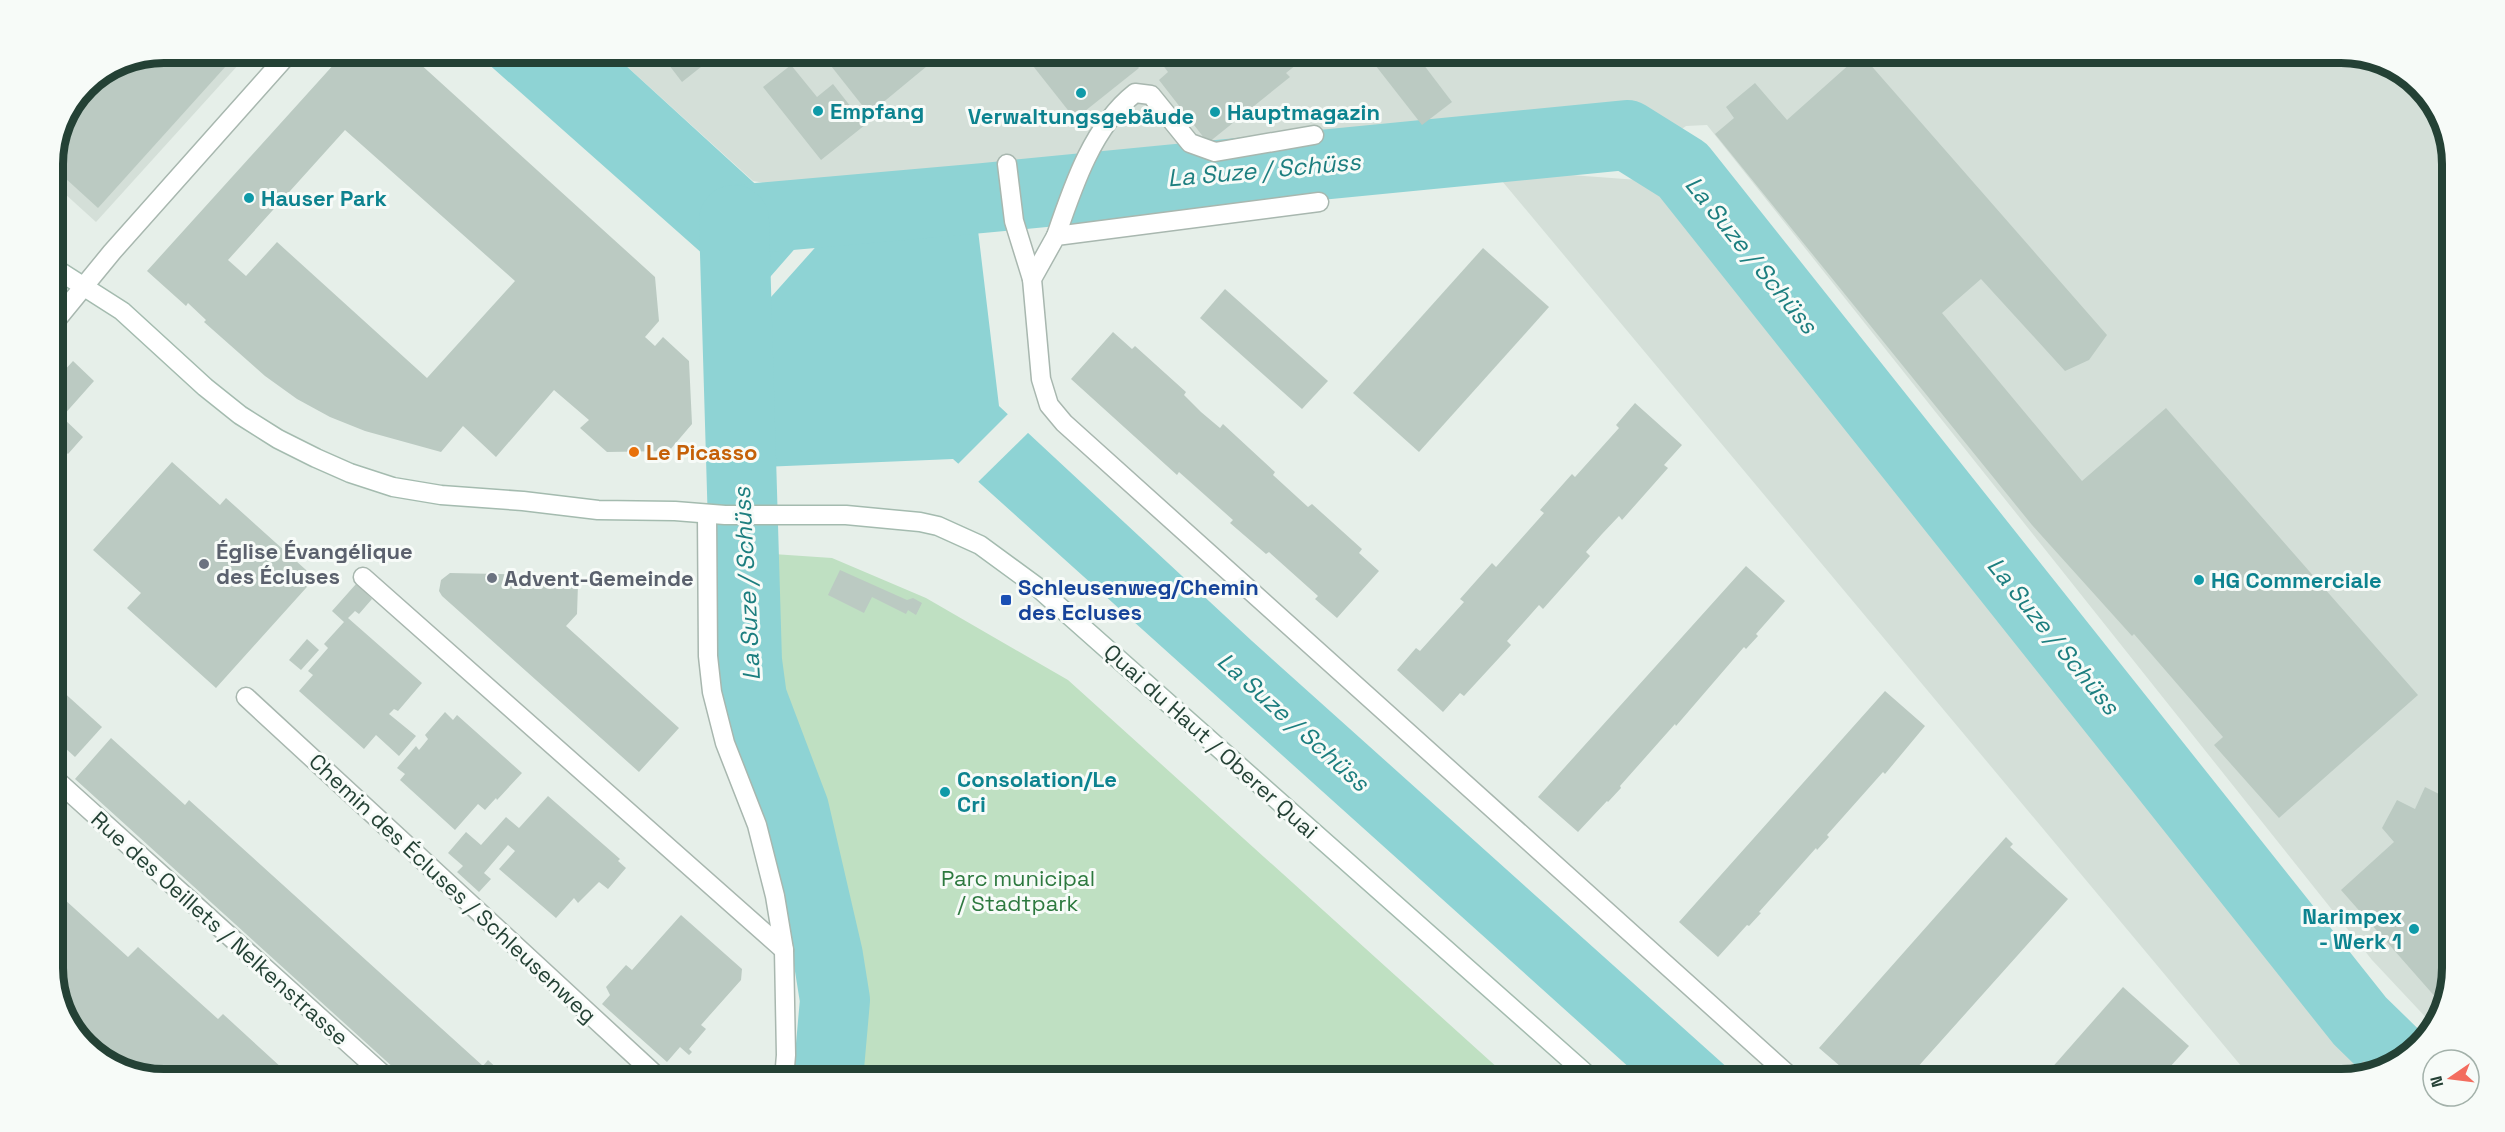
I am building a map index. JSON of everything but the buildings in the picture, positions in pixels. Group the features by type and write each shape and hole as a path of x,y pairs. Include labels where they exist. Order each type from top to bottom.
{"street":[{"path":"63,312 112,252 280,63"},
{"path":"1032,279 1059,229 1082,169 1101,131 1121,104 1136,93 1151,95 1190,143 1215,152 1314,135"},
{"path":"1009,171 1014,221 1032,279 1040,372 1049,405 1064,423 1781,1069"},
{"path":"1059,229 1319,202"},
{"name":"Quai du Haut / Oberer Quai","path":"63,273 122,311 205,387 240,415 278,439 350,473 393,487 441,495 524,501 598,510 725,515 846,515 920,522 960,534 989,551 1044,593 1580,1069"},
{"path":"707,514 708,657 712,692 725,742 757,825 775,896 784,950 785,1069"},
{"path":"363,577 784,950"},
{"name":"Chemin des Écluses / Schleusenweg","path":"246,697 648,1069"},
{"name":"Rue des Oeillets / Nelkenstrasse","path":"63,786 376,1069"}],"shaded area":[{"path":"240,63 96,222 63,192 63,157 66,138 80,108 92,92 125,71 144,65"},
{"path":"623,63 2341,63 2361,65 2380,71 2408,88 2425,108 2437,131 2442,157 2442,968 2440,988 2429,1019 2372,960 1707,125 1686,126 1662,143 1625,125 1082,169 980,171 795,188 753,181"},
{"path":"1492,169 1665,182 2350,1035 2379,1062 2367,1066 2341,1069 2244,1069"}],"green space":[{"name":"Parc municipal / Stadtpark","path":"759,553 832,558 926,598 1068,680 1499,1069 840,1069 849,999 780,715"}],"water":[{"path":"487,63 623,63 789,215 818,235 977,222 999,406 1252,641 1729,1069 1631,1069 953,459 761,467 757,302"}],"pier":[{"path":"806,223 820,232 821,241 763,306 754,306 741,293 757,292 806,236"},
{"path":"1010,412 1030,431 976,484 956,466"}],"waterway":[{"name":"La Suze / Schüss","path":"734,220 1627,135 1683,170 2360,1021 2394,1054"},
{"name":"La Suze / Schüss","path":"734,220 747,661 752,698 794,809 828,956 835,1000 829,1069"}],"place":[{"name":"Verwaltungsgebäude","path":"1081,93"},
{"name":"Empfang","path":"818,111"},
{"name":"Hauptmagazin","path":"1215,112"},
{"name":"Hauser Park","path":"249,198"},
{"name":"Le Picasso","path":"634,452"},
{"name":"Église Évangélique des Écluses","path":"204,564"},
{"name":"Advent-Gemeinde","path":"492,578"},
{"name":"HG Commerciale","path":"2199,580"},
{"name":"Schleusenweg/Chemin des Ecluses","path":"1006,600"},
{"name":"Consolation/Le Cri","path":"945,792"},
{"name":"Narimpex - Werk 1","path":"2414,929"}]}
